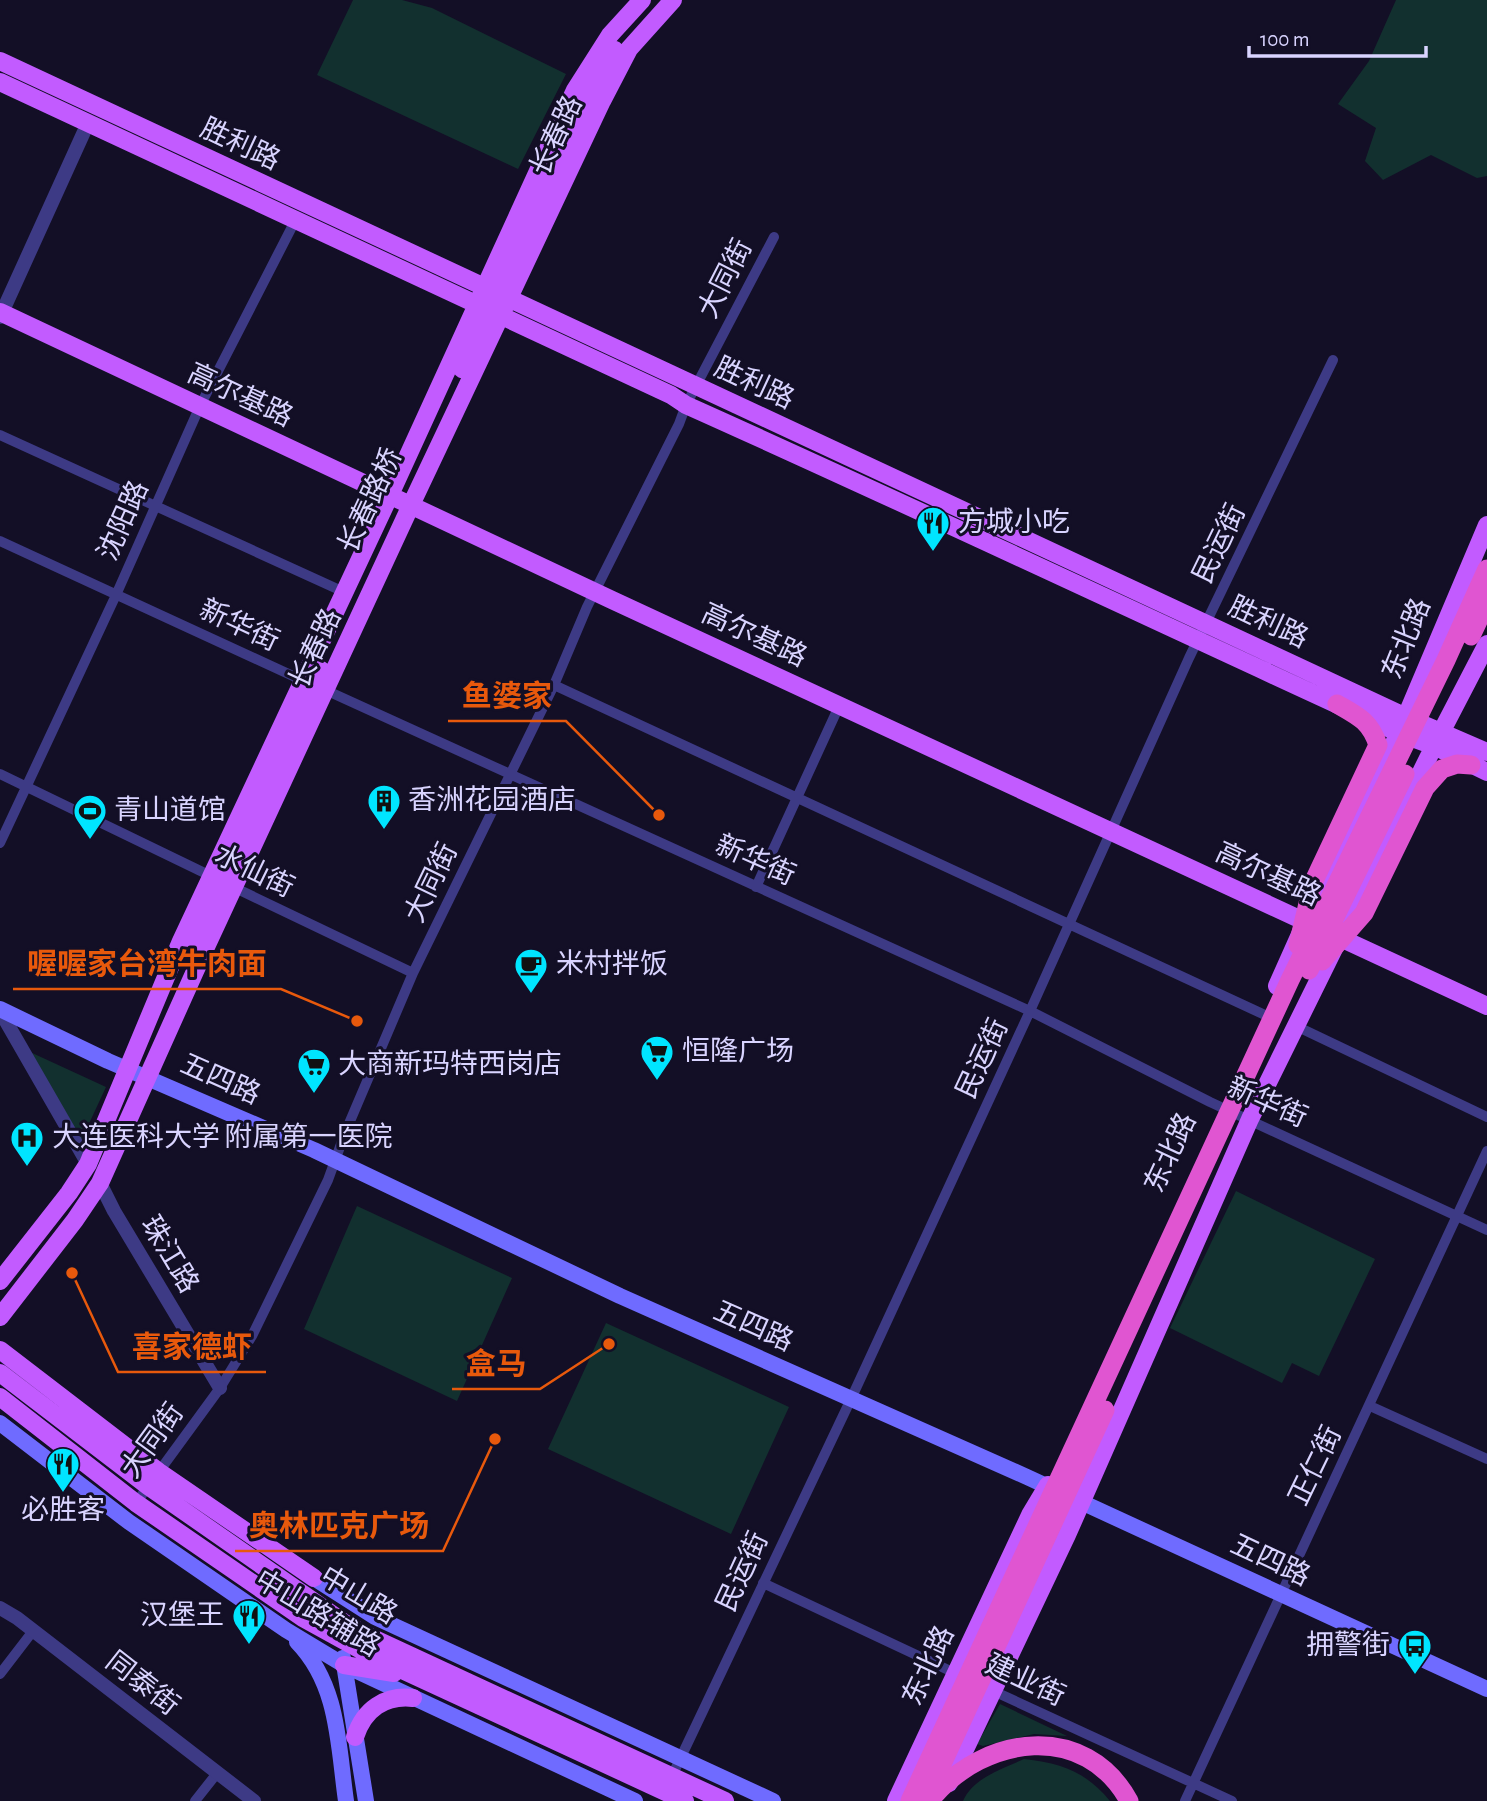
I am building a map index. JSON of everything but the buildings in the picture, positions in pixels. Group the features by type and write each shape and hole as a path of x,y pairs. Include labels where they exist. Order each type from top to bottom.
{"highway":[{"name":"东北路","path":"909,1801 1296,983 1487,570"},
{"name":"东北路","path":"927,1801 1296,983 1342,906 1487,602"},
{"path":"1296,983 1313,884 1378,745 1373,729 1359,716 1337,704"},
{"path":"1296,983 1364,913 1425,788 1442,769 1457,764 1479,768"},
{"path":"927,1801 961,1769 984,1757 1010,1749 1035,1746 1059,1747 1082,1754 1104,1767 1120,1785 1129,1801"}],"main road":[{"name":"长春路","path":"0,1281 69,1193 88,1164 171,963 482,297 575,90 610,35 642,0"},
{"name":"长春路","path":"590,93 615,51 659,0"},
{"name":"长春路","path":"0,1317 82,1211 100,1183 185,992 602,101 629,49 673,0"},
{"name":"胜利路","path":"0,61 482,297 502,317 671,395 686,405 972,534 1337,704 1437,739 1487,752"},
{"name":"胜利路","path":"0,82 295,221 482,297 509,300 1207,623 1402,725"},
{"name":"长春路桥","path":"200,930 590,93"},
{"name":"高尔基路","path":"1,314 1487,1006"},
{"name":"东北路","path":"897,1801 1030,1515 1047,1487 1223,1108 1306,921 1402,725 1487,525"},
{"name":"东北路","path":"941,1801 1081,1503 1250,1119 1437,739 1487,644"},
{"name":"胜利路","path":"1437,739 1479,768"},
{"path":"165,983 200,930"},
{"path":"185,992 200,930"},
{"name":"五四路","path":"0,1010 108,1061 335,1160 620,1296 1047,1487 1487,1689"},
{"path":"2,1352 154,1479 314,1578 327,1596 336,1617 366,1801"},
{"name":"中山路","path":"0,1373 154,1479 336,1617 366,1635 725,1801"},
{"name":"中山路","path":"0,1397 136,1503 303,1618 415,1676 685,1801"},
{"name":"中山路辅路","path":"0,1423 123,1518 286,1630 344,1665 635,1801"},
{"name":"中山路辅路","path":"314,1578 375,1617 773,1801"},
{"path":"286,1630 305,1649 331,1696 346,1801"},
{"path":"344,1665 415,1676"},
{"path":"355,1737 360,1723 376,1706 399,1696 413,1698"}],"street":[{"path":"1,314 88,123"},
{"name":"沈阳路","path":"0,842 116,595 200,406 295,221"},
{"name":"大同街","path":"136,1503 220,1388 253,1336 328,1180 413,973 511,775 595,591 686,405 774,237"},
{"name":"民运街","path":"672,1776 850,1399 1207,623 1333,360"},
{"path":"0,435 344,592"},
{"name":"新华街","path":"0,541 1030,1011 1223,1108 1487,1230"},
{"path":"554,685 1265,1015"},
{"path":"756,887 840,704"},
{"name":"水仙街","path":"0,774 413,973"},
{"path":"0,1010 88,1164"},
{"path":"1296,1026 1487,1117"},
{"name":"正仁街","path":"1185,1801 1487,1151"},
{"name":"珠江路","path":"100,1183 220,1388"},
{"path":"1370,1406 1487,1460"},
{"name":"建业街","path":"763,1583 1232,1801"},
{"name":"同泰街","path":"0,1608 254,1801"},
{"path":"0,1674 33,1631"},
{"path":"195,1801 218,1772"}],"green space":[{"path":"353,0 402,0 432,8 566,74 518,169 317,75"},
{"path":"1396,0 1487,0 1487,176 1477,178 1431,155 1383,180 1365,161 1376,128 1338,104 1369,61"},
{"path":"30,1052 106,1087 80,1143"},
{"path":"1236,1191 1375,1259 1319,1376 1292,1363 1282,1383 1170,1328"},
{"path":"357,1206 512,1278 457,1401 304,1329"},
{"path":"606,1323 789,1407 731,1534 548,1449"},
{"path":"1000,1704 1067,1736 1034,1734 983,1746 977,1744"},
{"path":"1024,1759 1062,1766 1092,1783 1110,1801 963,1801 981,1780"}],"place":[{"name":"方城小吃","path":"933,553"},
{"name":"鱼婆家","path":"659,815"},
{"name":"香洲花园酒店","path":"384,831"},
{"name":"青山道馆","path":"90,841"},
{"name":"米村拌饭","path":"531,995"},
{"name":"喔喔家台湾牛肉面","path":"357,1021"},
{"name":"恒隆广场","path":"657,1082"},
{"name":"大商新玛特西岗店","path":"314,1095"},
{"name":"大连医科大学 附属第一医院","path":"27,1168"},
{"name":"喜家德虾","path":"72,1273"},
{"name":"盒马","path":"609,1344"},
{"name":"奥林匹克广场","path":"495,1439"},
{"name":"必胜客","path":"63,1494"},
{"name":"汉堡王","path":"249,1646"},
{"name":"拥警街","path":"1415,1676"}]}
